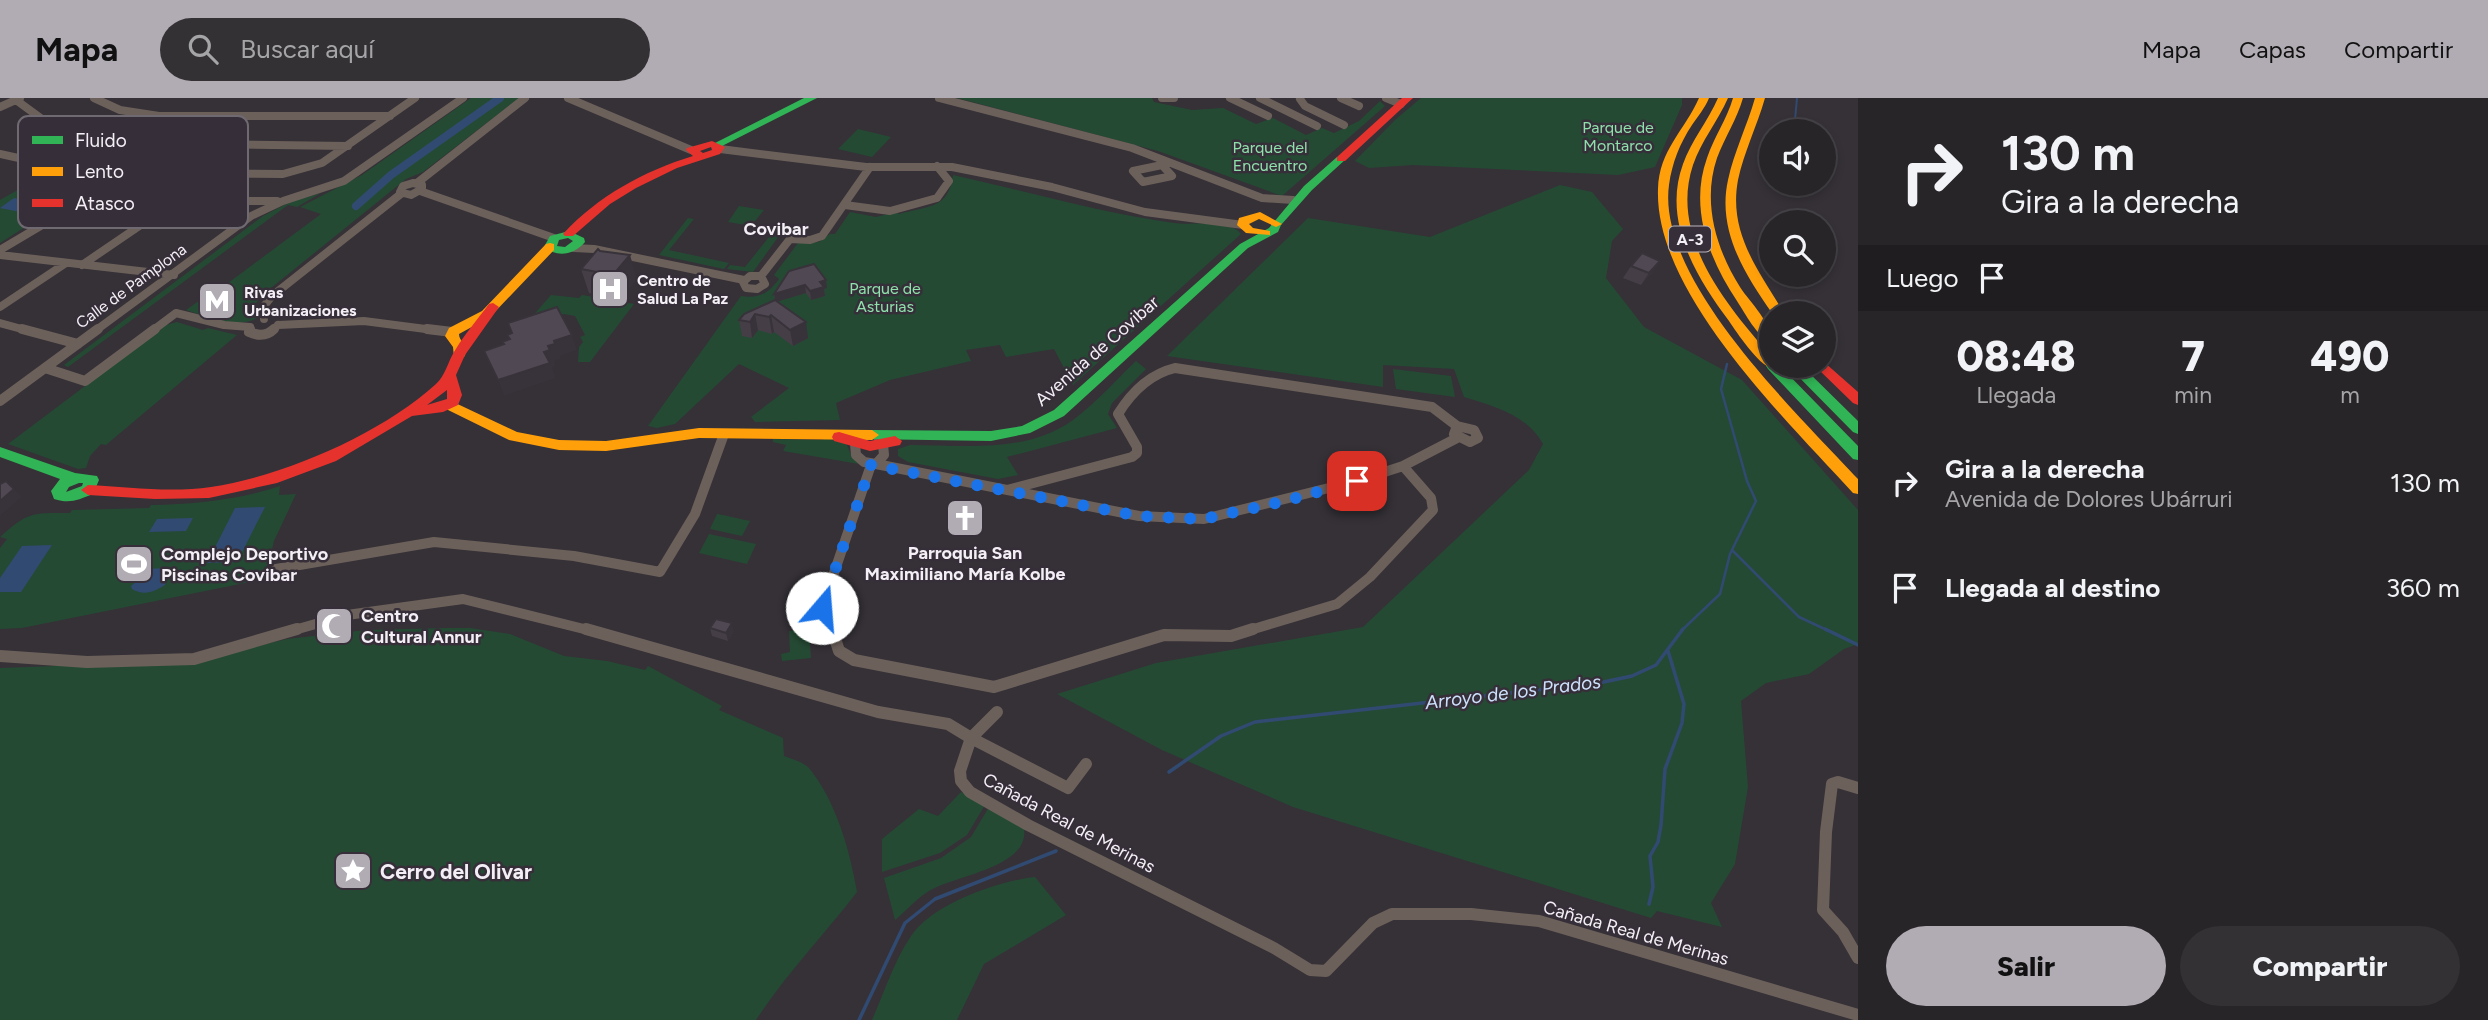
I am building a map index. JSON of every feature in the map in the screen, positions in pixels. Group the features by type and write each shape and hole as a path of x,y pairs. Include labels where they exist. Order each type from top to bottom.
{"main road":[{"path":"67,482 59,495 68,499 88,490 181,494 242,487 272,480 331,457 441,395 463,337 535,264 569,241 619,193 674,164 691,150 719,147 812,98"},
{"path":"1688,122 1691,98"},
{"path":"1704,98 1688,122 1672,155 1663,200 1670,237 1681,265 1695,294 1719,329 1858,489"},
{"name":"A-3","path":"1723,98 1690,160 1684,178 1682,201 1690,240 1700,266 1740,329 1759,350"},
{"name":"A-3","path":"1738,98 1735,111 1710,165 1706,183 1706,216 1712,242 1723,267 1741,299 1759,322"},
{"path":"1760,98 1731,189 1730,206 1737,247 1747,269 1770,301"},
{"name":"Avenida de Covibar","path":"441,395 493,430 519,439 569,447 629,444 698,433 829,434 873,442 910,436 1008,434 1025,430 1050,418 1093,384 1244,246 1256,223 1295,199 1398,100"},
{"name":"A-3","path":"1784,378 1858,455"},
{"path":"1806,378 1858,429"},
{"path":"1808,378 1858,420"},
{"path":"1835,378 1858,400"},
{"path":"0,452 67,482"},
{"path":"0,458 67,482 89,477 92,480 88,490"}],"street":[{"path":"94,98 104,104 137,113 161,116"},
{"path":"104,104 116,98"},
{"path":"248,174 283,174 322,163 415,98"},
{"name":"Calle de Pamplona","path":"248,217 263,205 328,187 358,173 463,98"},
{"path":"419,187 526,98"},
{"path":"568,98 691,150"},
{"path":"939,98 1132,148 1270,200 1295,199"},
{"path":"1162,98 1174,98"},
{"path":"1230,98 1268,116"},
{"path":"1300,98 1305,106 1344,125"},
{"path":"1341,98 1359,107"},
{"path":"0,107 18,99 39,116"},
{"path":"1265,99 1317,125"},
{"path":"248,117 390,116"},
{"path":"248,143 348,146"},
{"path":"719,147 870,167 937,166 1022,180 1145,212 1256,223 1256,202 1251,193"},
{"path":"0,154 18,158"},
{"path":"845,205 890,211 937,198 949,181 937,166"},
{"path":"264,319 264,306 272,296 402,193 403,186 419,187 532,231 744,280 744,286 757,289 765,284 761,276 790,239 817,239 845,205 870,167"},
{"path":"248,204 263,205"},
{"path":"0,253 38,228"},
{"path":"82,265 136,228"},
{"name":"Calle de Pamplona","path":"0,401 174,275 234,228"},
{"path":"0,253 174,275"},
{"path":"0,307 66,263"},
{"path":"45,368 85,381 176,313 224,325 250,327 264,319 273,319 278,326"},
{"path":"250,327 250,334 257,336 270,333 278,326 364,321 463,337"},
{"path":"0,323 78,344"},
{"path":"873,442 856,455 873,465 1139,516 1203,519 1281,502 1403,466 1457,438 1470,442 1478,438 1474,430 1457,426 1432,407 1175,368 1165,369 1143,387 1118,415 1137,447 1137,453 1132,457 1007,490"},
{"path":"1457,426 1454,434 1457,438"},
{"path":"276,569 434,542 574,556 660,572 695,514 724,434"},
{"path":"873,442 873,465 823,605 839,652 854,660 994,687 1164,635 1231,636 1337,604 1370,577 1433,510 1431,498 1403,466"},
{"path":"873,442 907,471"},
{"path":"0,656 87,662 194,659 347,615 463,599 584,629 878,712 948,724 1069,788 1086,764"},
{"path":"971,738 997,712"},
{"name":"Cañada Real de Merinas","path":"971,738 960,771 961,781 970,792 1028,825 1274,948 1310,970 1326,971 1373,923 1392,914 1471,914 1539,921 1674,963 1858,1015"},
{"path":"1858,789 1838,782 1832,784 1826,832 1823,910 1843,932 1858,958"}],"green space":[{"path":"471,98 519,98 423,172 406,179 266,292 255,304 254,313 261,316 234,323 186,310 220,286 224,286 321,214 300,207 362,175"},
{"name":"Parque del Encuentro","path":"957,98 1152,98 1154,102 1192,110 1223,108 1256,124 1273,118 1306,135 1322,128 1334,133 1359,121 1380,101 1385,106 1282,196 1158,151"},
{"name":"Parque de Montarco","path":"1421,98 1682,98 1682,105 1655,167 1618,175 1413,165 1369,168 1355,161"},
{"path":"858,129 891,137 872,157 838,149"},
{"name":"Parque de Asturias","path":"953,175 1146,219 1182,224 1220,224 1241,234 1073,385 1054,349 1006,357 1000,345 966,350 971,361 890,380 836,403 840,420 755,422 751,417 789,388 739,364 675,424 657,428 648,426 741,296 758,296 771,288 779,279 774,275 798,243 819,242 830,234 835,234 850,212 876,217 935,204 947,194"},
{"path":"1560,185 1592,192 1623,229 1612,241 1606,278 1644,327 1742,380 1858,510 1858,644 1844,649 1809,674 1766,683 1741,701 1748,787 1735,864 1711,903 1722,927 1657,911 1651,918 1293,807 1162,750 1057,694 1156,663 1363,627 1529,470 1543,444 1536,434 1509,413 1464,397 1454,369 1383,365 1383,387 1167,356 1308,218 1430,237"},
{"path":"18,190 18,228 24,228 0,243 0,200"},
{"path":"321,193 297,207 288,205 68,367 64,365 263,216 290,202"},
{"path":"739,206 764,210 751,226 728,222"},
{"path":"688,218 694,219 669,250 729,263 724,269 659,255"},
{"path":"773,232 781,233 753,272 727,269 730,265 745,267"},
{"path":"551,295 579,298 582,295 634,304 590,362 578,362 579,347 583,342 580,337 585,335 575,316 564,314 523,327"},
{"path":"177,322 203,330 208,328 237,335 106,445 101,444 90,456 86,468 78,469 8,444 166,325"},
{"path":"1136,361 1146,369 1112,403 1108,414 1117,428 1007,457 1018,475 998,479 908,462 898,456 898,449 910,445 973,446 1015,443 1055,431 1090,406"},
{"path":"1393,369 1451,376 1455,397 1396,389"},
{"path":"825,438 846,443 852,457 859,464 783,451 786,445 773,442 773,439"},
{"name":"Complejo Deportivo Piscinas Covibar","path":"280,486 279,495 296,494 274,541 265,579 22,628 0,629 0,548 7,539 0,537 18,522 41,513 149,508 151,505 184,504 248,495"},
{"path":"717,514 750,521 742,536 710,529"},
{"path":"709,534 756,544 747,564 699,553"},
{"path":"470,628 510,634 564,656 607,661 645,670 648,666 722,706 719,710 783,738 784,756 801,762 819,781 840,827 857,892 756,1020 0,1020 0,668 194,661 287,639 366,630"},
{"path":"809,629 811,658 782,661 781,654 790,652 789,631"},
{"path":"961,792 985,805 967,835 940,853 882,872 882,839 919,809 938,816"},
{"path":"989,807 1024,828 1023,842 1015,852 988,868 929,891 895,920 884,878 941,858 971,837"},
{"path":"1035,877 1066,915 984,964 957,1020 872,1020 899,956 921,924 967,896 1003,883"}],"water":[{"path":"14,198 18,199 18,211 0,208"},
{"path":"265,507 237,562 207,563 235,508"},
{"path":"193,518 186,531 149,532 157,519"},
{"path":"52,545 21,592 0,592 0,578 22,546"},
{"path":"171,568 165,585 145,593 132,589 131,586 143,569"}],"building":[{"path":"598,249 630,255 613,275 581,269"},
{"path":"1642,253 1660,261 1649,273 1631,266"},
{"path":"814,264 826,280 820,282 824,287 810,291 805,285 774,294 789,271"},
{"path":"775,300 806,322 790,330 771,315 769,317 755,314 750,322 739,320 744,314"},
{"path":"557,307 572,335 548,346 550,350 544,352 550,363 498,380 484,351 510,339 507,335 512,333 508,323"},
{"path":"6,481 14,489 0,501 0,484"},
{"path":"716,619 732,623 726,633 710,628"}],"waterway":[{"path":"356,206 391,175 500,98"},
{"path":"1795,119 1797,98"},
{"name":"Arroyo de los Prados","path":"1683,629 1720,594 1730,554 1756,501 1747,481 1721,389 1727,364"},
{"path":"1732,550 1799,617 1829,631"},
{"name":"Arroyo de los Prados","path":"1169,772 1221,736 1255,722 1599,683 1632,676 1656,665 1683,629"},
{"path":"1825,629 1858,645"},
{"path":"1649,904 1653,887 1650,856 1658,842 1661,825 1665,769 1682,723 1684,704 1668,651"},
{"name":"Arroyo de los Prados","path":"859,1020 905,923 935,899 1056,851"}],"traffic: fast":[{"path":"718,144 812,98"},
{"path":"872,435 991,436 1025,430 1059,413 1244,246 1274,230 1276,224 1308,188 1341,159"},
{"path":"569,234 578,238 579,242 573,247 566,250 550,247 554,238 569,234"},
{"path":"1784,378 1858,455"},
{"path":"1806,378 1858,429"},
{"path":"0,452 74,478"},
{"path":"78,477 92,480 88,490 68,498 59,495 58,491 64,483 78,477"}],"traffic: slow":[{"path":"1704,98 1676,145 1664,181 1667,228 1682,268 1705,309 1735,350 1858,489"},
{"path":"1723,98 1697,145 1685,175 1682,201 1685,228 1693,253 1706,278 1720,301 1759,350"},
{"path":"1738,98 1709,168 1705,192 1706,215 1719,259 1742,300 1759,322"},
{"path":"1760,98 1739,159 1730,199 1731,217 1740,251 1770,301"},
{"path":"1266,233 1250,231 1243,225 1243,220 1260,215 1276,224"},
{"path":"459,354 460,346 451,336 454,331 486,314 550,247"},
{"path":"449,405 514,436 559,445 606,446 699,433 872,435"}],"traffic: jam":[{"path":"1341,159 1408,98"},
{"path":"569,234 606,202 632,185 673,166 716,152 720,147 712,144 691,150 699,155"},
{"path":"88,490 155,494 209,493 272,479 331,457 403,416 444,385 459,354 493,307"},
{"path":"415,412 443,407 453,402 455,395 450,377"},
{"path":"1835,378 1858,400"},
{"path":"839,437 870,446 895,441"}],"place":[{"name":"Centro de Salud La Paz","path":"610,289"},
{"name":"Rivas Urbanizaciones","path":"217,301"},
{"name":"Parroquia San Maximiliano María Kolbe","path":"965,518"},
{"name":"Complejo Deportivo Piscinas Covibar","path":"134,564"},
{"name":"Centro Cultural Annur","path":"334,626"},
{"name":"Cerro del Olivar","path":"353,871"}],"district":[{"name":"Covibar","path":"776,229"}],"route":[{"path":"822,608 871,465 1139,516 1203,519 1281,502 1357,481"}]}
